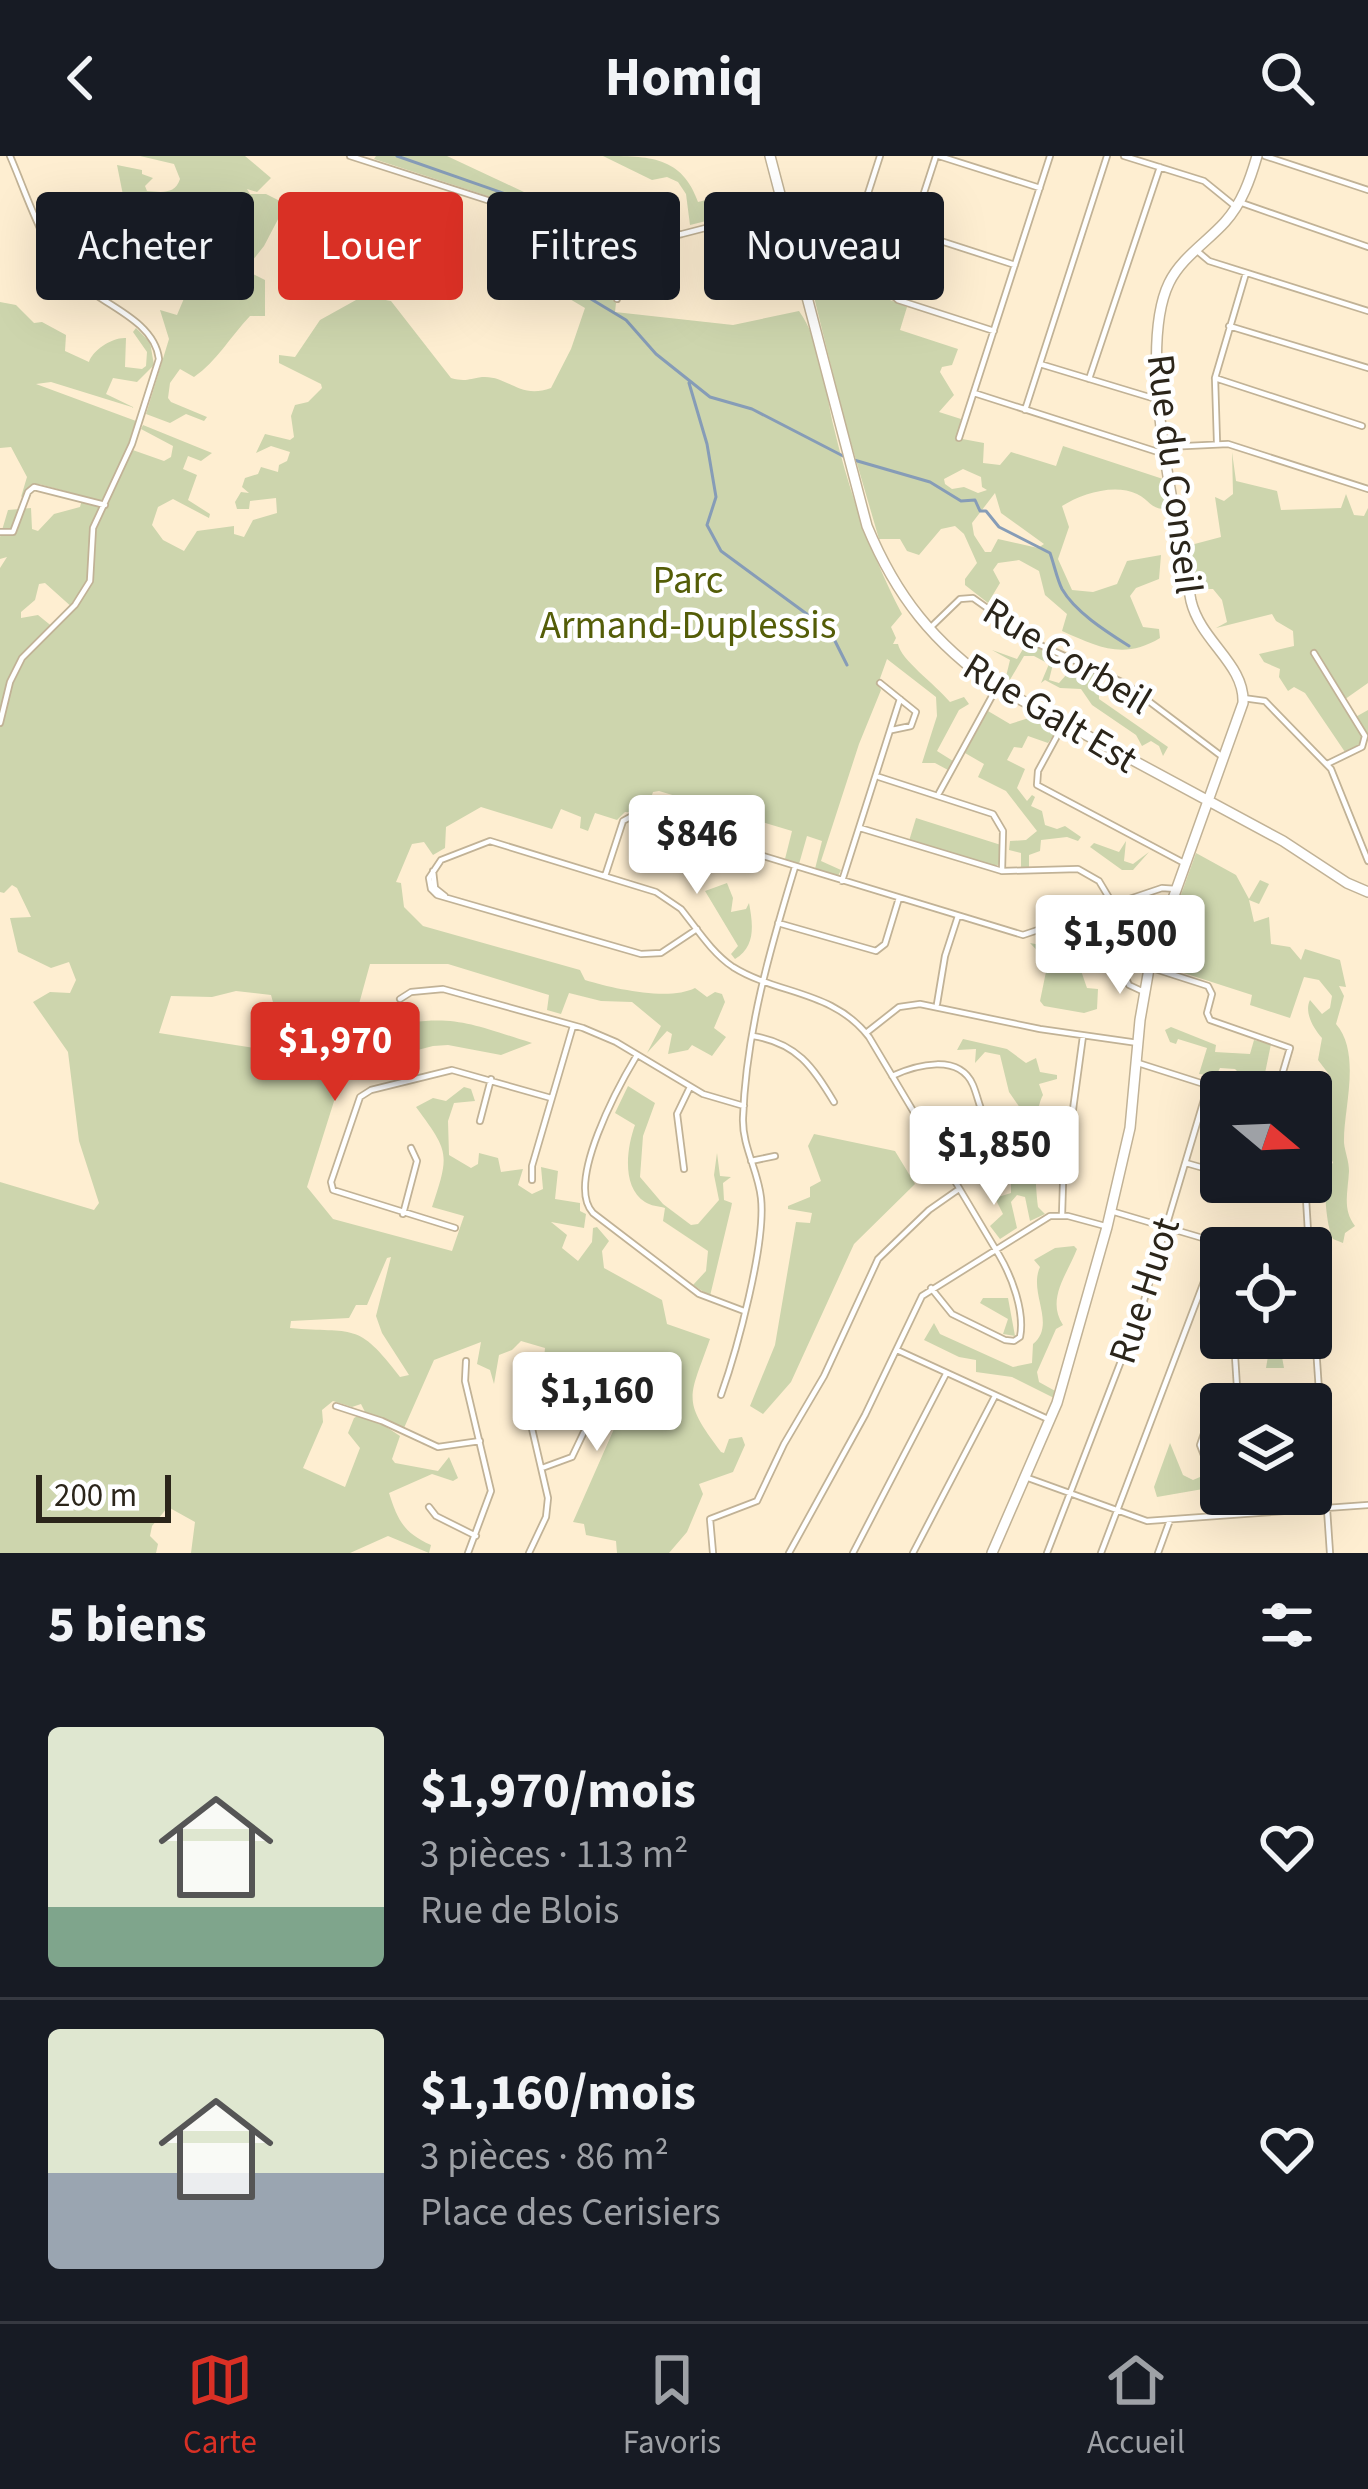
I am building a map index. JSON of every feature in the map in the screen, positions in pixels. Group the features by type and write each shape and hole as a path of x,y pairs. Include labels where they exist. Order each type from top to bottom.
{"street":[{"path":"0,723 10,682 22,658 86,590 92,572 92,532 141,421 159,365 158,350 135,323 64,268 10,156"},
{"path":"350,156 487,202"},
{"name":"Rue Galt Est","path":"770,156 779,192"},
{"path":"868,192 880,156"},
{"path":"925,192 938,156 1040,188"},
{"path":"959,438 1050,156"},
{"path":"1025,410 1107,156"},
{"path":"1124,156 1204,181 1238,205 1368,247"},
{"path":"1261,156 1368,190"},
{"name":"Rue du Conseil","path":"1243,698 1238,675 1201,629 1193,610 1166,451 1157,351 1162,303 1174,273 1238,205 1261,156"},
{"path":"1089,379 1160,167"},
{"path":"944,242 1015,265"},
{"path":"1196,250 1209,261 1368,310"},
{"path":"1217,442 1215,378 1246,273"},
{"name":"Rue Galt Est","path":"808,300 867,526 896,589 927,630 997,687 1368,892"},
{"path":"904,300 994,331"},
{"path":"1229,326 1368,368"},
{"path":"1040,364 1159,400"},
{"path":"1215,378 1362,426"},
{"path":"974,393 1166,451 1217,442 1368,489"},
{"path":"0,532 13,532 34,487 105,505"},
{"name":"Rue Corbeil","path":"927,630 968,596 1038,644 1120,681 1224,758"},
{"path":"1314,653 1365,736 1362,747 1327,764"},
{"path":"880,683 915,710 911,726 892,730"},
{"path":"938,795 997,687"},
{"path":"992,1553 1051,1420 1128,1141 1149,967 1243,698 1265,701 1327,764 1340,784 1368,861"},
{"path":"842,881 901,699"},
{"path":"1064,725 1035,776 1037,785 1185,864"},
{"path":"877,776 986,810 1000,823 1004,836 1002,871"},
{"path":"605,876 622,821 632,816 1028,935 1162,888 1176,889"},
{"path":"860,828 1002,871 1078,869 1099,881 1114,906"},
{"path":"697,929 673,947 647,955 445,896 434,888 433,872 441,860 485,841 662,894 697,929 728,963 826,1001 866,1033 1011,1280 1022,1330 1017,1340 1006,1340 952,1315 931,1288"},
{"path":"721,1395 737,1348 762,1209 744,1136 753,1036 762,979 794,867"},
{"path":"778,923 876,952 885,944 899,898"},
{"path":"1094,913 1129,985 1144,992"},
{"path":"937,1006 958,916"},
{"path":"1149,967 1204,983 1210,989 1210,1021 1291,1048 1284,1071"},
{"path":"400,999 410,992 443,989 595,1032 718,1101 744,1106"},
{"path":"866,1033 899,1007 937,1006 1138,1043"},
{"path":"532,1180 532,1166 573,1026"},
{"path":"753,1036 783,1043 803,1056 835,1102"},
{"path":"1062,1215 1083,1036"},
{"path":"637,1055 608,1107 584,1186 586,1206 699,1294 744,1311"},
{"path":"1137,1062 1200,1081"},
{"path":"892,1076 930,1064 961,1071 971,1080 982,1115 995,1129"},
{"path":"455,1228 340,1196 332,1187 360,1097 442,1071 551,1097"},
{"path":"480,1121 491,1079"},
{"path":"683,1169 677,1114 690,1087"},
{"name":"Rue Huot","path":"1047,1553 1143,1304 1200,1111"},
{"path":"404,1214 417,1161 411,1148"},
{"path":"752,1161 775,1156"},
{"path":"1185,1163 1200,1167"},
{"path":"713,1553 710,1519 757,1501 824,1376 881,1254 959,1189"},
{"path":"1111,1211 1200,1238"},
{"path":"789,1553 918,1303 931,1288 1044,1219 1062,1215 1107,1227"},
{"path":"1101,1553 1200,1295"},
{"path":"897,1350 1051,1420"},
{"path":"525,1358 522,1390 548,1508 529,1553"},
{"path":"466,1360 465,1381 491,1491 468,1553"},
{"path":"853,1553 946,1373"},
{"path":"914,1553 995,1396"},
{"path":"542,1468 572,1457 592,1415 593,1397"},
{"path":"336,1406 444,1448 480,1441"},
{"path":"1026,1478 1147,1521 1231,1515"},
{"path":"1332,1507 1368,1505"},
{"path":"429,1508 476,1537"},
{"path":"1327,1515 1330,1553"},
{"path":"1158,1553 1171,1520"}],"green space":[{"path":"140,156 245,156 271,178 257,192 162,192 175,188 180,179 174,164"},
{"path":"447,156 524,192 487,192 487,196 374,159"},
{"path":"603,156 649,158 673,167 698,202 704,200 704,222 690,225 686,194 678,182 667,177 652,180"},
{"path":"117,165 142,170 153,178 145,186 147,191 162,192 122,192"},
{"path":"254,194 278,200 278,219 254,259"},
{"path":"254,274 265,280 265,316 250,316 194,377 180,369 170,383 171,402 207,417 204,421 186,414 170,423 146,414 169,339 160,310 177,315 183,300 254,300"},
{"name":"Parc Armand-Duplessis","path":"356,300 391,301 451,378 491,377 540,391 551,388 585,308 572,300 613,300 615,312 733,325 799,311 818,352 854,500 902,614 891,627 896,638 893,644 950,702 964,697 969,704 959,710 937,751 953,761 948,770 922,763 937,716 936,697 887,659 878,684 881,690 821,861 841,870 838,876 815,869 822,841 807,836 799,864 785,859 792,831 659,791 653,792 646,813 625,812 617,820 595,813 588,831 580,828 581,817 561,809 552,829 481,807 446,827 445,848 433,855 424,842 412,844 396,882 401,883 404,907 423,926 580,970 585,980 611,987 657,994 695,988 707,997 722,994 725,1002 714,1028 726,1037 712,1056 692,1045 668,1054 672,1034 667,1031 647,1053 661,1026 632,1002 569,993 561,1014 547,1010 549,995 448,964 370,964 359,1004 380,1028 457,1022 532,1043 501,1055 433,1046 360,1065 341,1079 307,1187 333,1219 452,1251 464,1216 432,1207 443,1154 416,1107 433,1098 446,1101 464,1087 471,1089 475,1101 454,1103 448,1121 449,1155 471,1168 478,1164 479,1153 498,1158 501,1172 523,1169 518,1185 532,1194 543,1189 541,1167 558,1171 555,1199 580,1203 580,1211 586,1214 584,1228 551,1222 567,1235 562,1248 578,1261 597,1227 609,1241 602,1251 604,1268 662,1300 667,1324 710,1339 694,1387 694,1409 721,1452 729,1439 742,1437 745,1445 733,1472 699,1484 703,1494 687,1532 669,1553 617,1553 616,1541 586,1535 584,1524 573,1522 636,1379 572,1356 572,1367 566,1370 544,1359 545,1348 521,1341 499,1355 494,1384 490,1370 477,1364 481,1342 434,1360 404,1428 386,1421 385,1426 400,1436 392,1459 395,1463 438,1471 449,1457 458,1478 453,1481 432,1474 389,1493 403,1525 431,1545 429,1553 388,1536 350,1553 191,1553 195,1522 168,1507 152,1526 156,1553 0,1553 0,1182 94,1210 99,1203 79,1141 68,1052 33,1002 50,992 70,993 76,980 69,962 51,968 18,952 10,918 31,917 17,888 12,885 0,892 0,568 7,557 0,559 0,537 8,510 31,508 32,529 38,531 54,514 80,507 83,496 39,484 21,497 27,477 11,447 0,448 0,302 16,305 34,323 42,322 66,335 65,351 89,362 103,346 126,338 125,367 142,369 147,352 133,332 136,328 150,342 154,365 137,382 113,378 106,394 135,408 51,382 36,384 136,421 127,448 164,461 171,457 173,446 141,429 143,425 212,453 201,461 188,456 183,469 197,475 188,500 210,514 209,518 173,499 158,507 152,525 163,540 184,551 197,531 234,526 234,534 244,537 253,520 277,513 276,498 250,501 249,509 237,509 235,502 241,492 249,493 242,487 245,478 258,474 261,467 278,472 279,465 287,461 290,452 271,446 256,453 265,434 294,437 291,416 295,405 308,402 322,388 279,363 279,355 295,357 320,320","holes":["45,583 74,609 54,628 38,615 21,618 21,612 35,600 39,584","236,991 271,995 274,1006 312,1018 303,1048 273,1051 159,1033 171,996 212,997","391,1257 376,1316 409,1375 400,1377 374,1346 353,1333 290,1328 291,1321 349,1318 356,1305 367,1305","333,1401 352,1407 361,1404 365,1412 354,1418 348,1433 360,1448 345,1487 303,1468 323,1422 322,1410"]},
{"path":"815,300 890,300 907,307 900,330 958,349 952,365 940,372 954,395 939,412 961,419 957,438 984,443 983,463 1000,465 1011,452 1056,466 1063,446 1166,480 1170,508 1155,507 1137,494 1118,490 1088,494 1062,506 1069,527 1058,559 1072,590 1093,592 1117,584 1127,561 1161,555 1159,579 1136,588 1130,596 1143,627 1159,629 1160,638 1123,650 1062,631 1067,614 1045,595 1039,571 1019,560 998,563 993,570 1000,583 988,603 965,585 977,563 964,534 955,526 941,529 919,555 907,551 900,539 879,539","holes":["963,469 981,477 987,490 978,493 964,487 952,489 944,479","995,493 1001,513 1044,544 1038,548 998,539 991,552 985,552 972,523"]},
{"path":"1232,452 1236,481 1277,491 1281,510 1341,508 1346,494 1354,515 1364,516 1368,508 1368,683 1341,702 1352,719 1368,710 1368,740 1345,752 1305,693 1294,687 1288,691 1279,677 1280,669 1264,662 1259,654 1294,646 1293,631 1272,614 1216,628 1227,622 1222,600 1213,589 1193,589 1187,546 1221,537 1215,497 1224,501 1233,494"},
{"path":"1017,640 1049,654 1053,664 1049,680 1059,683 1074,666 1101,676 1090,682 1099,690 1099,699 1168,747 1163,756 1151,741 1142,746 1136,735 1092,705 1081,689 1041,683 1049,664 1034,656 1024,656 1004,685 1010,660 992,650 1017,659 1023,649"},
{"path":"988,711 1010,724 1032,717 1055,733 1048,743 1028,736 1007,760 1025,769 1017,788 1027,801 1035,797 1031,806 1042,811 1045,825 1065,826 1081,837 1078,841 1067,837 1041,840 1040,851 1029,855 1029,869 1021,869 1021,853 1009,850 1010,841 1026,840 1037,831 1006,791 978,777 984,764 965,753"},
{"path":"916,818 1001,845 1000,864 909,841"},
{"path":"1126,841 1124,861 1133,864 1149,852 1133,870 1122,870 1090,847 1094,843 1119,852"},
{"path":"1196,853 1236,875 1249,899 1260,880 1269,884 1259,904 1249,900 1254,922 1269,917 1271,944 1290,947 1301,960 1305,949 1340,960 1346,987 1339,986 1344,996 1336,1024 1344,1036 1350,1066 1344,1143 1349,1167 1347,1207 1355,1226 1345,1233 1343,1243 1333,1239 1326,1204 1332,1203 1332,1071 1318,1060 1322,1038 1308,1010 1310,1000 1322,1014 1330,1008 1332,996 1319,980 1304,977 1290,1018 1250,1005 1252,995 1156,964"},
{"path":"727,883 733,898 731,912 746,909 749,903 751,919 750,942 735,959 731,954 738,946 705,891"},
{"path":"1088,919 1100,939 1080,953 1078,962 1087,988 1098,989 1097,1009 1084,1013 1044,1006 1040,1001 1048,962 1030,943 1067,950 1062,928"},
{"path":"1171,1027 1216,1045 1215,1052 1250,1054 1254,1040 1271,1044 1265,1071 1220,1068 1199,1074 1207,1048 1178,1039 1176,1044 1170,1042 1165,1030"},
{"path":"963,1039 1007,1049 1026,1063 1036,1058 1040,1072 1057,1075 1039,1084 1043,1095 1035,1166 1038,1207 1045,1214 1030,1221 1025,1197 1017,1195 1011,1202 1017,1228 1000,1239 990,1226 1003,1214 995,1198 1011,1193 1011,1172 995,1168 1002,1160 1019,1160 1017,1145 1026,1139 1027,1118 1009,1092 1000,1055 985,1052 975,1063 976,1049 957,1050"},
{"path":"628,1086 655,1103 643,1136 640,1177 663,1204 691,1225 698,1224 719,1200 714,1175 717,1153 720,1176 731,1177 723,1183 724,1200 732,1203 710,1296 693,1285 706,1271 708,1251 663,1221 665,1208 645,1202 632,1187 628,1155 635,1125 615,1113"},
{"path":"814,1134 895,1151 915,1184 854,1244 791,1382 763,1414 750,1406 775,1345 796,1222 810,1223 812,1213 788,1206 810,1197 810,1187 821,1181 808,1146"},
{"path":"1055,1248 1077,1249 1057,1296 1063,1325 1056,1329 1037,1372 1039,1382 1057,1392 1054,1398 1012,1377 976,1372 976,1360 924,1340 934,1323 940,1334 1013,1367 1032,1363 1033,1344 1043,1327 1037,1287 1040,1267 1034,1260"},
{"path":"983,1298 1008,1298 1015,1336 1003,1334 1008,1319 980,1303"},
{"path":"1268,1359 1282,1359 1284,1368 1266,1368"},
{"path":"1170,1443 1183,1475 1193,1480 1200,1477 1200,1490 1157,1497 1154,1487"}],"waterway":[{"path":"397,156 500,192"},
{"path":"593,300 626,320 656,354 710,397 752,409 845,457"},
{"path":"689,383 716,497 707,525 721,551 830,631 847,665"},
{"path":"854,460 930,482 961,501 975,500 999,527 1050,553 1060,585 1075,606 1129,646"}]}
